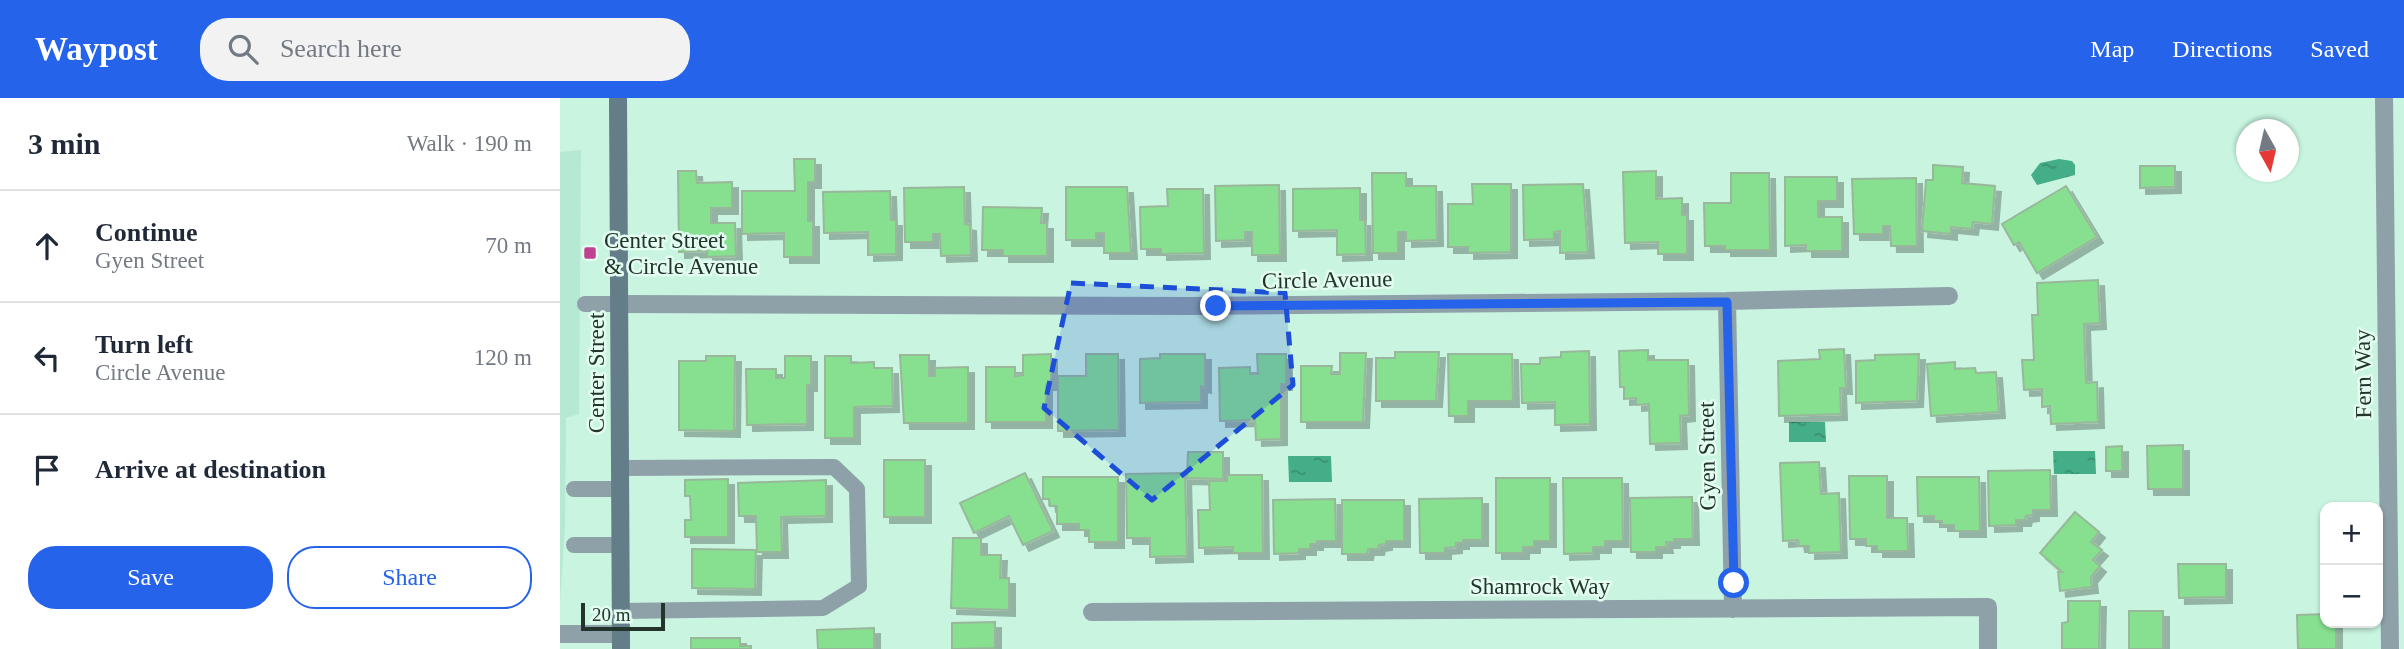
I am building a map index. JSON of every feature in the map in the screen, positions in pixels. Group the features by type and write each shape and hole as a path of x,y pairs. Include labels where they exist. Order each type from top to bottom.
{"street":[{"name":"Center Street","path":"618,98 621,641"},
{"name":"Fern Way","path":"2385,98 2390,649"},
{"name":"Circle Avenue","path":"620,304 1191,306 1727,302 1949,296"},
{"name":"Gyen Street","path":"1727,302 1733,609"},
{"name":"Shamrock Way","path":"1092,612 1988,607 1988,649"},
{"path":"560,634 621,641"}],"lane":[{"path":"585,304 620,304"},
{"path":"620,468 834,467 857,489 859,586 823,608 621,611"},
{"path":"574,489 620,489"},
{"path":"575,545 621,545"}],"highlighted area":[{"path":"1071,283 1285,293 1293,385 1152,500 1044,408"}],"shaded area":[{"path":"581,150 579,414 566,418 565,526 560,602 560,152"}],"water":[{"path":"2059,159 2072,161 2075,175 2037,185 2031,175 2040,163"},
{"path":"1789,422 1825,422 1826,442 1789,442"},
{"path":"2053,451 2095,451 2096,474 2054,474"},
{"path":"1288,456 1331,456 1332,482 1289,482"}],"building":[{"path":"794,159 815,159 815,182 808,182 808,221 813,221 813,257 784,257 784,233 742,234 742,191 795,191"},
{"path":"1933,165 1963,167 1962,183 1995,186 1992,224 1973,222 1972,229 1951,227 1951,234 1922,231 1926,180 1933,180"},
{"path":"2140,166 2175,166 2175,187 2140,188"},
{"path":"678,171 696,171 697,183 732,182 732,208 711,208 711,223 735,223 736,256 707,257 707,251 679,252"},
{"path":"1656,171 1656,199 1682,198 1682,215 1687,215 1687,254 1658,254 1658,242 1625,243 1623,172"},
{"path":"1372,173 1406,173 1406,186 1436,186 1437,240 1406,241 1406,232 1398,232 1398,253 1373,253"},
{"path":"1731,173 1769,173 1770,250 1725,250 1725,246 1705,246 1704,203 1731,203"},
{"path":"1785,177 1837,177 1837,201 1818,201 1818,217 1842,217 1842,251 1806,251 1806,245 1785,246"},
{"path":"1916,178 1917,246 1891,246 1890,226 1883,226 1883,234 1854,234 1852,179"},
{"path":"1472,184 1511,184 1511,252 1468,253 1468,247 1448,247 1448,204 1473,204"},
{"path":"1583,184 1588,252 1560,253 1560,231 1554,232 1554,239 1524,240 1523,185"},
{"path":"1279,185 1280,255 1252,255 1252,232 1245,232 1245,240 1216,241 1215,186"},
{"path":"2066,186 2097,237 2037,273 2019,242 2014,245 2002,224"},
{"path":"964,187 965,224 970,225 971,255 941,256 940,234 933,234 933,242 905,242 904,188"},
{"path":"1066,187 1127,187 1131,253 1104,253 1104,233 1096,233 1096,240 1066,240"},
{"path":"1360,188 1360,220 1365,220 1366,254 1337,255 1337,230 1293,231 1293,189"},
{"path":"1167,189 1203,189 1204,253 1161,254 1161,249 1141,249 1140,207 1168,206"},
{"path":"890,191 891,220 896,220 896,254 868,255 868,232 824,233 823,192"},
{"path":"983,207 1042,208 1041,223 1047,223 1047,256 1003,256 1003,250 982,250"},
{"path":"2098,280 2100,323 2084,324 2086,383 2097,382 2098,422 2051,424 2050,406 2042,407 2042,389 2024,390 2022,360 2034,360 2032,315 2038,315 2037,283"},
{"path":"1844,349 1846,388 1840,388 1841,414 1779,416 1778,361 1820,359 1819,350"},
{"path":"1648,350 1648,360 1688,360 1689,415 1680,416 1681,443 1650,444 1649,404 1636,405 1636,398 1624,399 1624,387 1620,387 1619,351"},
{"path":"1589,351 1590,424 1555,425 1555,402 1522,403 1521,364 1540,364 1540,358 1561,357 1561,352"},
{"path":"1395,352 1439,352 1436,401 1376,401 1376,358 1395,358"},
{"path":"1340,353 1366,353 1363,422 1301,422 1301,366 1332,366 1331,374 1340,374"},
{"path":"1051,354 1051,384 1046,384 1046,422 986,422 986,367 1015,367 1015,376 1023,375 1023,355"},
{"path":"1086,354 1118,354 1119,430 1058,431 1058,376 1086,376"},
{"path":"1160,354 1205,354 1205,387 1201,386 1201,402 1140,403 1140,359 1160,358"},
{"path":"1257,354 1286,354 1286,384 1281,384 1281,439 1256,440 1255,420 1220,421 1219,368 1250,367 1250,374 1258,374"},
{"path":"1448,354 1512,354 1513,401 1468,401 1468,416 1449,416"},
{"path":"1919,354 1917,401 1856,403 1856,361 1875,360 1875,355"},
{"path":"900,355 929,355 929,376 935,376 935,368 968,367 968,423 904,423"},
{"path":"706,356 735,356 734,431 679,430 679,361 706,361"},
{"path":"785,356 811,356 811,385 807,385 807,424 747,425 746,369 776,369 776,378 785,378"},
{"path":"825,356 851,356 851,363 874,362 874,368 892,368 893,406 854,407 854,438 825,438"},
{"path":"1955,362 1955,369 1975,368 1976,373 1996,372 1999,412 1931,416 1927,364"},
{"path":"2183,445 2183,489 2148,489 2147,446"},
{"path":"2122,446 2122,471 2106,471 2106,447"},
{"path":"1188,452 1223,452 1223,479 1187,478"},
{"path":"884,460 925,460 925,517 884,517"},
{"path":"1819,462 1821,494 1839,493 1841,552 1809,553 1809,546 1799,546 1798,540 1783,541 1780,463"},
{"path":"2050,470 2051,510 2033,510 2033,515 2026,516 2025,520 2016,520 2016,525 1989,526 1988,471"},
{"path":"1025,473 1053,531 1023,545 1009,516 974,533 960,503"},
{"path":"1185,473 1187,556 1150,557 1150,538 1127,538 1126,474"},
{"path":"1227,475 1262,475 1263,553 1233,553 1233,547 1199,548 1198,510 1210,510 1209,481 1227,481"},
{"path":"1849,476 1887,476 1887,518 1907,518 1908,551 1877,551 1877,546 1866,546 1866,539 1850,539"},
{"path":"1043,477 1118,477 1118,542 1089,542 1089,530 1079,530 1079,524 1057,524 1057,506 1050,506 1049,499 1043,499"},
{"path":"1917,477 1979,477 1980,531 1954,531 1954,525 1942,525 1942,521 1934,521 1934,516 1918,516"},
{"path":"1496,478 1550,478 1550,541 1534,541 1534,547 1523,547 1523,553 1496,553"},
{"path":"1563,478 1622,478 1623,541 1605,541 1605,547 1593,547 1593,553 1564,554"},
{"path":"728,479 728,537 685,537 685,520 691,520 690,496 685,496 685,480"},
{"path":"826,480 826,516 781,517 782,552 757,552 756,516 739,516 738,483"},
{"path":"1692,497 1693,539 1674,539 1674,542 1666,542 1667,547 1656,547 1656,552 1631,552 1630,498"},
{"path":"1482,498 1482,540 1463,540 1463,543 1456,543 1456,547 1445,548 1445,553 1420,553 1419,499"},
{"path":"1335,499 1336,541 1317,541 1317,544 1310,544 1310,549 1299,549 1299,553 1274,554 1273,500"},
{"path":"1342,500 1404,500 1404,541 1386,541 1386,544 1379,545 1378,549 1368,549 1367,554 1342,554"},
{"path":"2075,512 2099,532 2091,542 2102,550 2093,560 2100,566 2091,577 2092,587 2060,591 2058,572 2062,572 2040,553"},
{"path":"953,538 981,538 981,555 1001,555 1000,578 1009,578 1009,610 951,608"},
{"path":"692,549 756,550 755,589 692,588"},
{"path":"2178,564 2226,564 2226,597 2179,598"},
{"path":"2068,601 2100,601 2099,649 2062,649 2062,623 2068,622"},
{"path":"2129,611 2163,611 2163,649 2129,649"},
{"path":"2320,614 2320,628 2336,628 2336,649 2298,649 2297,615"},
{"path":"995,622 995,648 952,649 952,623"},
{"path":"874,628 874,649 818,649 817,630"},
{"path":"691,638 740,638 740,646 751,646 751,649 691,649"}],"place":[{"name":"Center Street & Circle Avenue","path":"590,253"}],"route":[{"path":"1216,306 1727,302 1730,336 1734,583"}]}
